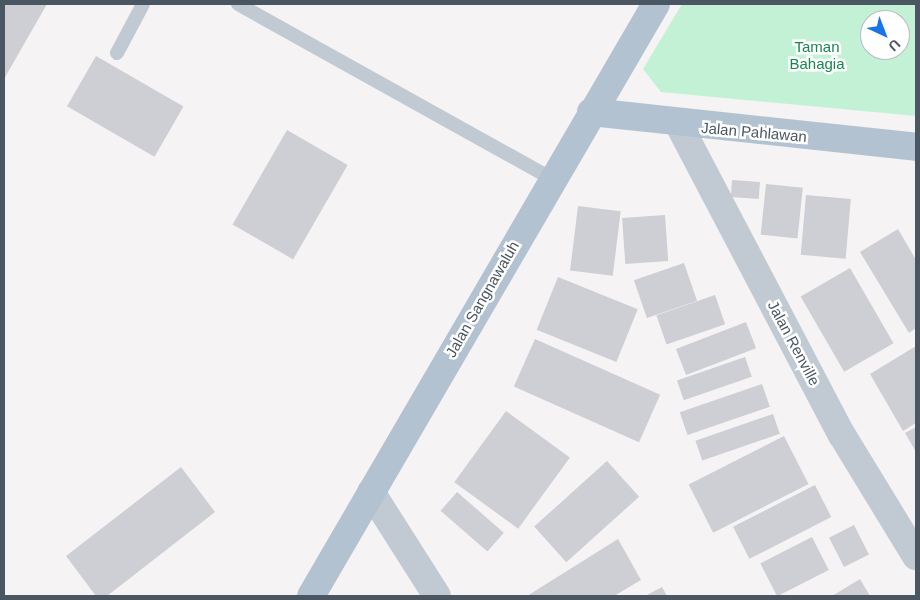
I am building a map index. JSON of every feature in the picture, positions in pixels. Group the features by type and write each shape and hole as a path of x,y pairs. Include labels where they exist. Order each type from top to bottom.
{"main road":[{"name":"Jalan Sangnawaluh","path":"310,596 591,112 656,4"},
{"name":"Jalan Pahlawan","path":"591,112 679,125 916,147"}],"street":[{"name":"Jalan Renville","path":"679,125 842,435 916,556"},
{"path":"371,492 436,596"}],"lane":[{"path":"116,53 143,4"},
{"path":"238,4 552,179"}],"green space":[{"name":"Taman Bahagia","path":"682,4 916,4 916,116 661,92 643,69"}],"building":[{"path":"4,4 47,4 4,79"},
{"path":"96,56 183,106 154,157 67,106"},
{"path":"287,130 348,165 293,259 232,224"},
{"path":"732,180 760,182 759,199 731,197"},
{"path":"766,184 803,188 797,239 761,235"},
{"path":"806,195 851,199 846,259 801,255"},
{"path":"578,206 621,211 613,276 570,271"},
{"path":"665,215 668,261 625,264 622,218"},
{"path":"898,229 916,260 916,328 909,333 860,252"},
{"path":"684,263 697,301 647,318 634,280"},
{"path":"850,268 894,343 844,372 801,296"},
{"path":"558,277 638,309 616,362 537,330"},
{"path":"715,295 725,324 666,344 656,315"},
{"path":"746,322 756,348 686,375 676,349"},
{"path":"535,339 660,395 639,442 514,387"},
{"path":"916,346 916,423 903,431 870,374"},
{"path":"745,357 752,377 684,400 677,380"},
{"path":"762,384 770,407 688,435 680,412"},
{"path":"506,411 570,457 518,529 454,482"},
{"path":"773,414 780,434 702,461 695,441"},
{"path":"916,427 916,452 905,433"},
{"path":"784,436 809,484 713,533 689,485"},
{"path":"607,461 639,497 566,562 534,527"},
{"path":"181,467 215,512 107,596 96,596 66,556"},
{"path":"815,485 831,517 749,559 733,527"},
{"path":"457,492 504,533 487,552 441,511"},
{"path":"854,525 869,554 844,567 829,538"},
{"path":"812,537 829,570 777,596 760,563"},
{"path":"618,539 641,580 614,596 527,596"},
{"path":"860,579 870,596 832,596"},
{"path":"662,587 667,596 645,596"}]}
